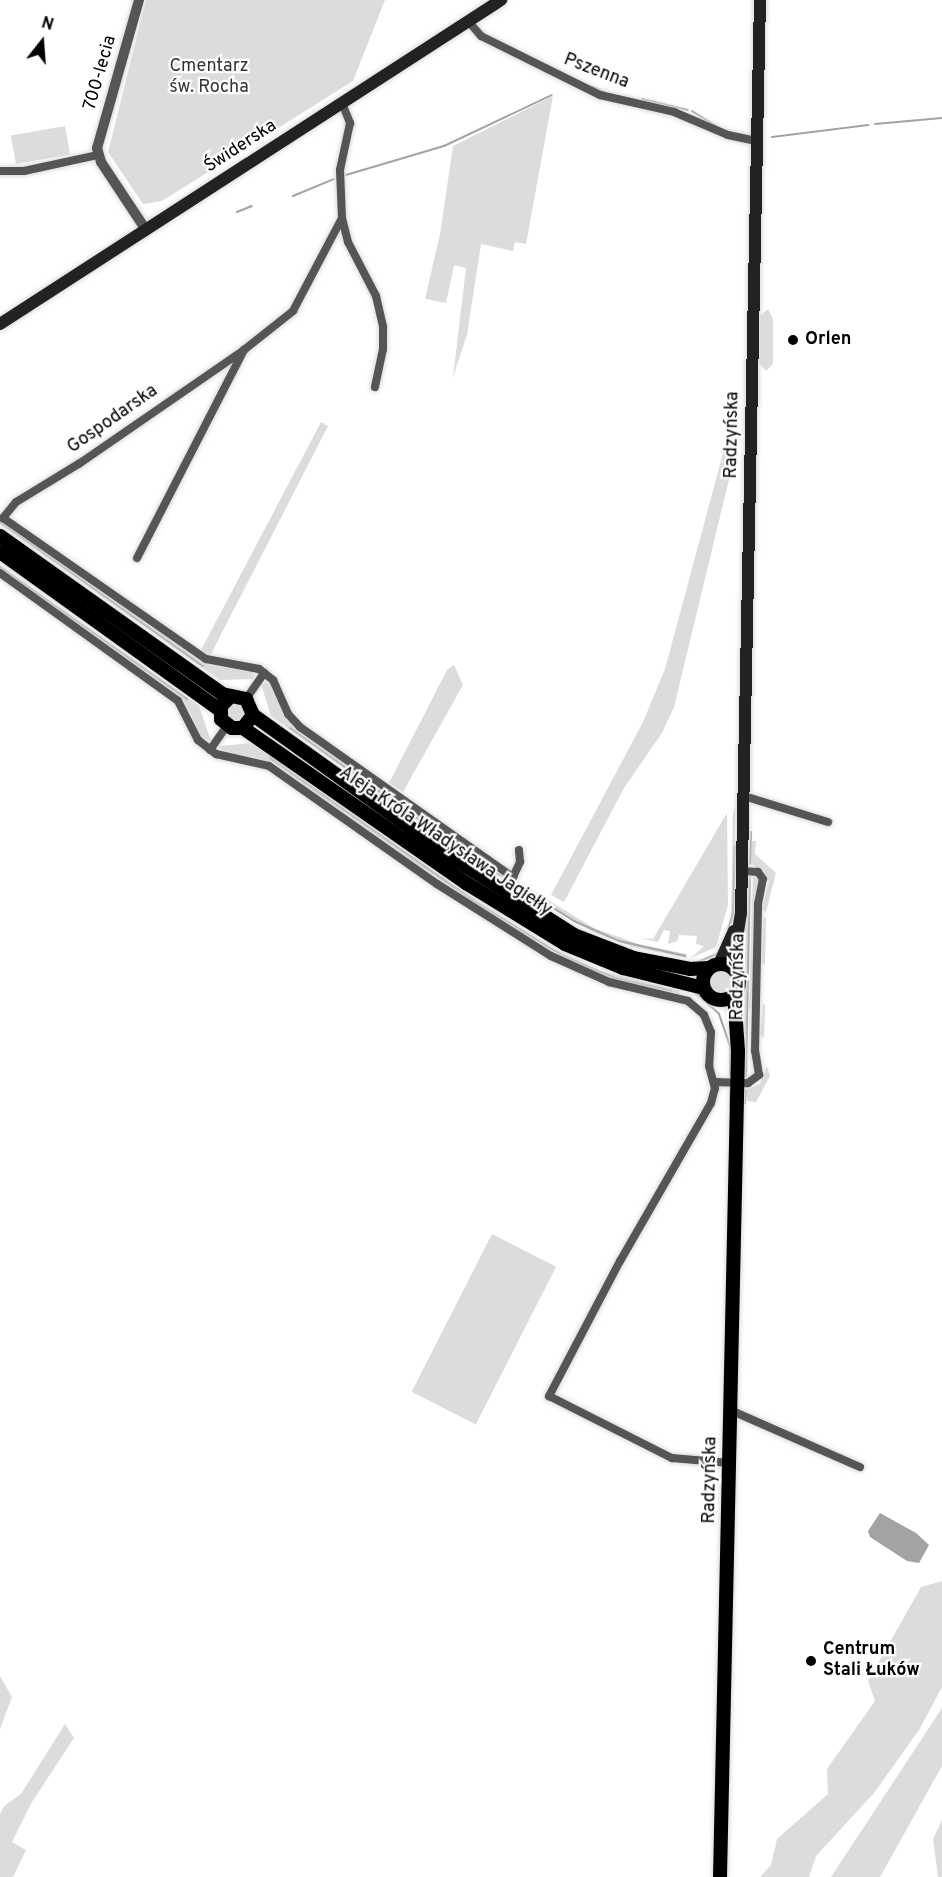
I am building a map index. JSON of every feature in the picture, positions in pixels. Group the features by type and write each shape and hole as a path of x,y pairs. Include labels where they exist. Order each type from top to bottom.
{"main road":[{"name":"Świderska","path":"0,324 501,0"},
{"name":"Radzyńska","path":"720,967 741,914 760,0"},
{"path":"0,536 230,697 246,699 253,714 243,728 226,726 220,710 0,552"},
{"path":"220,710 230,697"},
{"name":"Aleja Króla Władysława Jagiełły","path":"253,714 456,860 574,935 634,958 685,969 720,967"},
{"name":"Aleja Króla Władysława Jagiełły","path":"243,728 466,883 565,944 623,968 704,988"},
{"path":"720,967 738,978 734,994 719,999 704,988 703,978 720,967"},
{"name":"Radzyńska","path":"720,1877 738,1084 734,994"},
{"name":"Radzyńska","path":"719,999 736,1037"}],"street":[{"name":"700-lecia","path":"98,155 139,0"},
{"name":"Pszenna","path":"468,21 481,36 600,95 674,112 728,135 758,141"},
{"path":"342,103 350,123 340,170 342,218 348,242 376,296 381,318 383,350 375,387"},
{"path":"0,171 24,171 98,155 146,230"},
{"name":"Gospodarska","path":"264,673 249,666 206,659 3,518 16,502 80,464 244,350 294,311 342,218"},
{"name":"Gospodarska","path":"136,558 244,350"},
{"path":"0,573 178,701 198,740 210,750 229,760 264,763 437,884 561,962 609,982 692,1004 710,1027 709,1066 714,1082 711,1103 620,1262 549,1396 672,1458 730,1463"},
{"path":"246,699 264,673 278,688 288,714 300,727 513,877 520,862 519,850"},
{"path":"210,750 226,726"},
{"path":"744,796 828,822"},
{"name":"Radzyńska","path":"738,1084 752,1082 759,1075 755,1051 758,904 763,879 758,872 742,871"},
{"path":"714,1082 738,1084"},
{"path":"730,1410 860,1467"}],"green space":[{"name":"Cmentarz św. Rocha","path":"146,0 385,0 353,81 162,201 143,204 108,152"},
{"path":"553,96 526,244 515,242 513,251 481,244 467,335 453,377 466,268 454,265 446,303 425,299 440,234 453,146"},
{"path":"65,126 70,155 16,164 11,136"},
{"path":"768,309 773,319 773,364 766,371 759,363 760,316"},
{"path":"733,416 733,463 674,707 662,733 624,788 564,902 551,895 643,722 665,669"},
{"path":"321,422 328,426 210,656 201,650"},
{"path":"0,519 201,661 253,672 254,679 220,680 0,524"},
{"path":"0,565 199,706 211,741 200,737 191,714 175,695 0,570"},
{"path":"454,665 463,685 403,792 389,783 447,670"},
{"path":"268,682 299,731 471,853 594,928 638,944 687,954 686,958 633,947 593,932 479,864 271,716 261,684"},
{"path":"233,704 239,704 244,712 242,718 233,720 228,715 228,709"},
{"path":"266,731 555,929 682,975 646,968 568,940 447,863"},
{"path":"253,743 447,881 552,948 601,971 680,991 679,995 614,981 560,957 440,882 271,763 254,757 228,756 218,746"},
{"path":"735,807 735,920 731,925 733,813"},
{"path":"727,813 728,905 716,947 691,958 704,946 696,944 697,936 679,935 677,941 668,944 670,931 664,930 658,942 639,938 653,939"},
{"path":"752,841 756,841 755,854 776,873 766,912 762,909 769,882 764,872 750,863"},
{"path":"753,875 759,882 754,915 753,1006 749,1010"},
{"path":"748,909 746,1049 744,1052 740,998 745,981 739,956"},
{"path":"764,917 766,918 765,965 761,963"},
{"path":"721,969 729,973 733,981 729,989 721,993 713,989 709,981 713,973"},
{"path":"763,1004 765,1005 764,1038 760,1035"},
{"path":"767,1066 770,1076 756,1102 747,1101 747,1089 760,1084"},
{"path":"492,1234 556,1267 476,1424 412,1392"},
{"path":"942,1581 942,1687 919,1730 874,1793 816,1856 809,1877 760,1877 771,1865 777,1839 828,1794 827,1769 875,1701 868,1681 921,1587"},
{"path":"0,1676 12,1697 0,1729"},
{"path":"942,1708 942,1766 880,1877 831,1877"},
{"path":"65,1724 74,1738 32,1802 12,1842 26,1850 13,1877 0,1877 0,1814 4,1806 21,1794"},
{"path":"942,1820 942,1877 938,1877 933,1839"}],"shaded area":[{"path":"880,1513 916,1533 929,1545 919,1563 907,1561 870,1537 868,1531"}],"waterway":[{"path":"593,87 604,92"},
{"path":"346,175 444,146 552,95"},
{"path":"642,99 688,110"},
{"path":"692,111 716,126"},
{"path":"875,124 942,118"},
{"path":"772,137 868,125"},
{"path":"293,196 334,179"},
{"path":"237,212 252,206"},
{"path":"0,522 203,666"},
{"path":"0,567 187,699"},
{"path":"290,728 477,861 574,921 619,941 685,956"},
{"path":"270,758 480,905 565,957 615,978 672,991"},
{"path":"750,864 751,832"},
{"path":"728,930 733,913 735,846"},
{"path":"746,1078 750,877"},
{"path":"698,962 717,954"},
{"path":"693,991 719,1014 730,1046 730,1077"},
{"path":"745,1103 746,1090"},
{"path":"730,1091 730,1106"}],"place":[{"name":"Orlen","path":"793,340"},
{"name":"Centrum Stali Łuków","path":"811,1661"}]}
